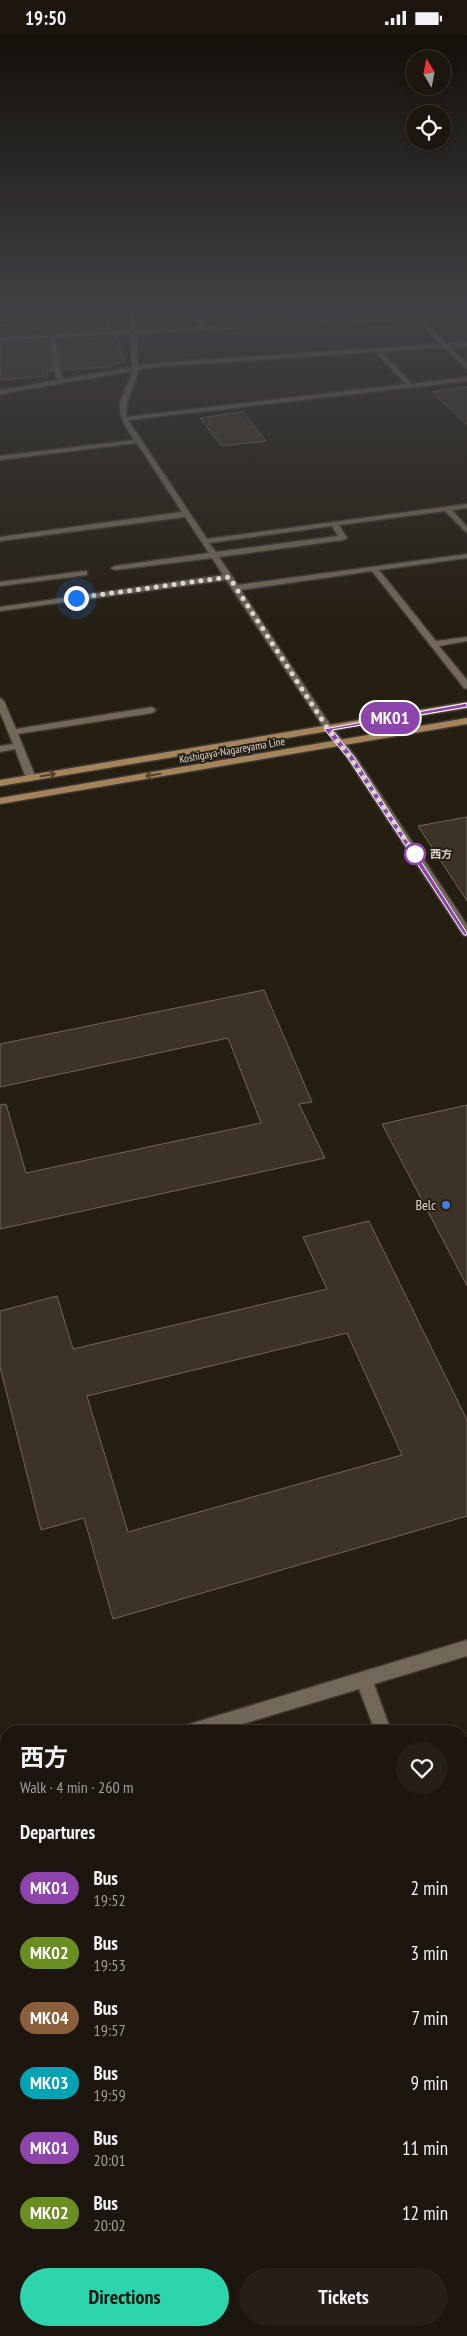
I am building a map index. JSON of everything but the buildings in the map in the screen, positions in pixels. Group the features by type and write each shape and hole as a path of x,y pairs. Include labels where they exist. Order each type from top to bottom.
{"main road":[{"name":"Koshigaya-Nagareyama Line","path":"0,783 467,705"},
{"name":"Koshigaya-Nagareyama Line","path":"0,801 467,721"}],"street":[{"path":"146,416 124,419 216,555 328,729 350,757 467,933"},
{"path":"0,458 139,441"},
{"path":"206,541 467,505"},
{"path":"446,508 467,531"},
{"path":"0,539 187,514"},
{"path":"115,568 343,537 334,523"},
{"path":"236,588 467,556"},
{"path":"374,569 467,686"},
{"path":"0,585 84,573"},
{"path":"0,609 229,577"},
{"path":"434,644 467,639"},
{"path":"0,701 7,728 18,746 31,778"},
{"path":"7,728 152,710"},
{"path":"0,749 18,746"},
{"path":"213,1725 467,1648"},
{"path":"364,1679 381,1725"}],"bus line":[{"name":"MK01","path":"467,705 328,729 350,757 467,933"}],"place":[{"name":"西方","path":"415,854"},
{"name":"Belc","path":"446,1205"}],"route":[{"path":"76,598 229,577 328,729 350,757 415,854"}]}
